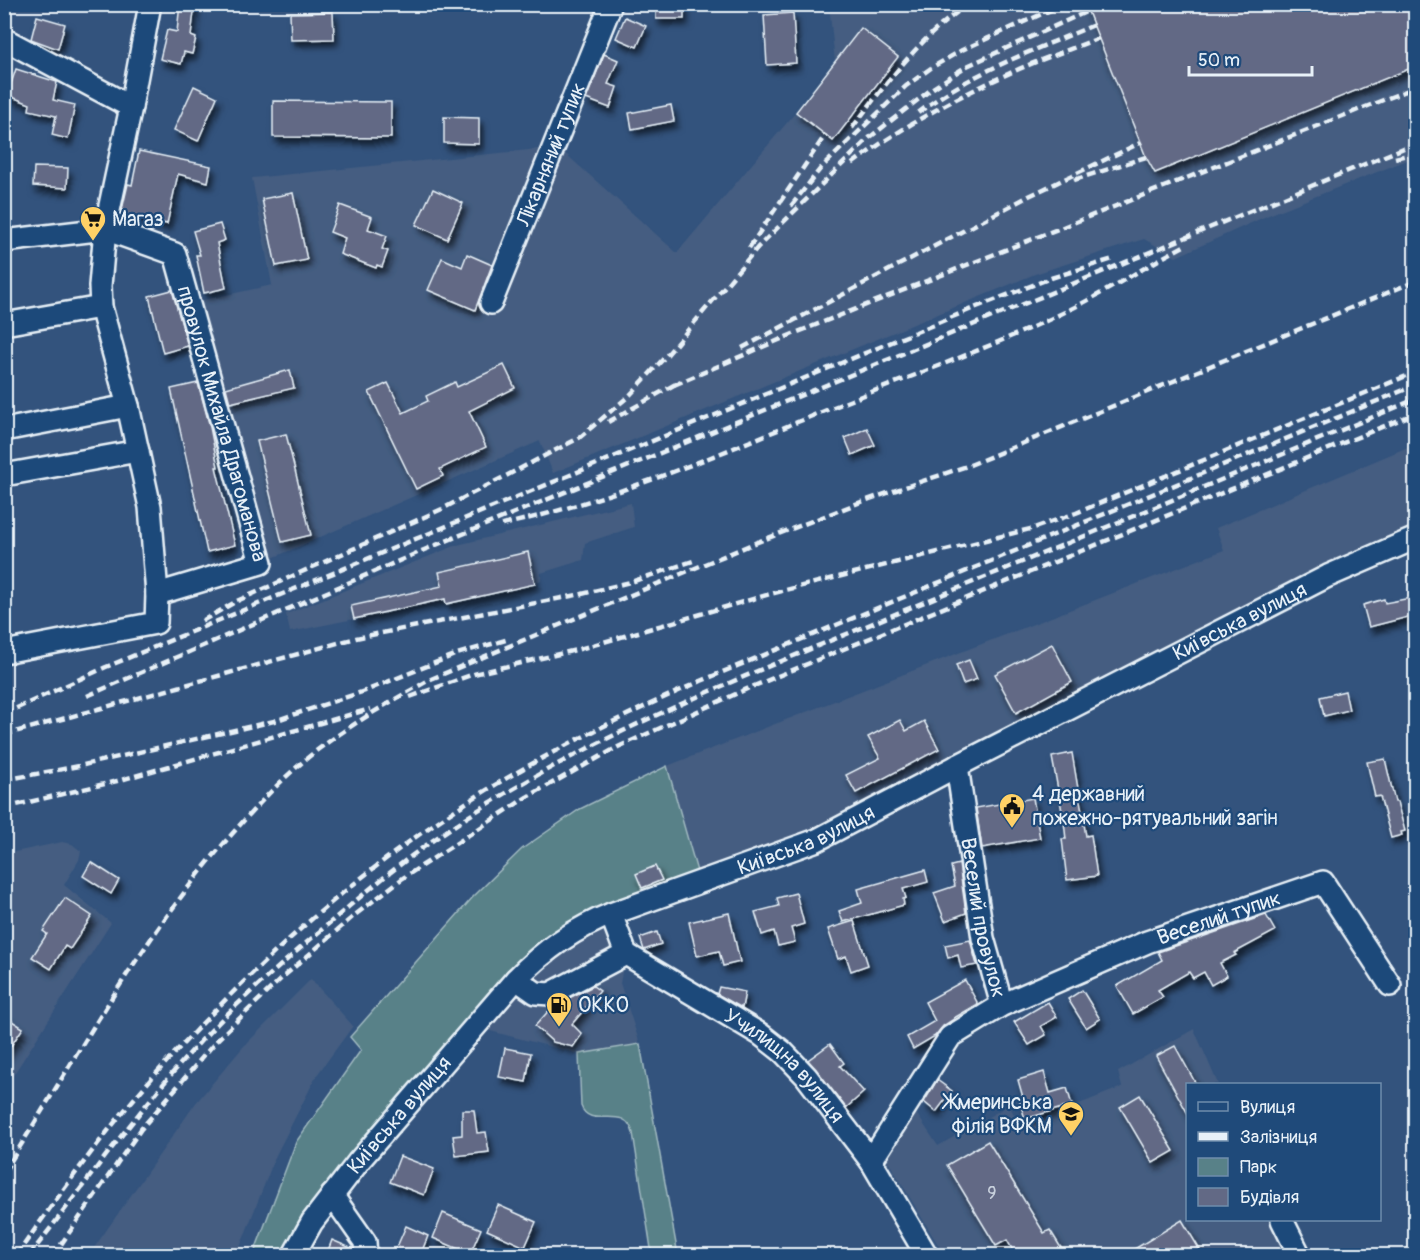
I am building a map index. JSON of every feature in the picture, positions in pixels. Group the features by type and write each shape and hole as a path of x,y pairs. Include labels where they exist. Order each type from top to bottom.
{"street":[{"path":"4,652 156,623 157,594 150,507 128,406 101,307 100,286 105,229 150,4"},
{"name":"Лікарняний тупик","path":"491,303 611,4"},
{"path":"4,39 131,107"},
{"path":"4,241 105,229"},
{"name":"провулок Михайла Драгоманова","path":"105,229 175,254 261,563 157,594"},
{"path":"4,324 101,307"},
{"path":"4,430 128,406"},
{"path":"4,475 138,451"},
{"name":"Київська вулиця","path":"293,1256 312,1222 366,1152 516,979 538,956 562,938 586,924 611,914 809,844 1328,576 1416,538"},
{"name":"Веселий провулок","path":"871,1161 950,1036 1002,1005 983,938 957,766"},
{"name":"Веселий тупик","path":"1002,1005 1147,942 1323,882 1390,985"},
{"path":"516,979 537,993 550,994 626,954 611,914"},
{"name":"Училищна вулиця","path":"626,954 760,1034 783,1052 806,1076 871,1161 927,1256"},
{"path":"332,1195 365,1242 366,1256"},
{"path":"1282,1221 1300,1256"}],"shaded area":[{"path":"829,5 1415,5 1415,157 1271,214 1176,257 1144,239 1035,274 553,473 540,441 261,563 189,303 272,285 252,178 558,147 677,253 796,112 835,62"},
{"path":"1415,444 1415,538 957,766 700,882 667,766 1224,550 1216,528"},
{"path":"631,503 634,527 585,543 583,560 541,573 541,581 290,632 286,614 457,545"},
{"path":"62,842 72,844 81,851 79,860 64,885 111,923 5,1088 5,854"},
{"path":"611,914 626,954 620,983 640,1044 579,1054 475,1027 516,979"},
{"path":"311,979 353,1026 317,1075 276,1155 237,1255 89,1255 195,1104 243,1047"},
{"name":"Жмеринська філія ВФКМ","path":"1194,1029 1218,1083 1186,1083 1186,1221 1278,1221 1294,1255 944,1255 885,1156 911,1105 938,1146 1009,1105 1021,1127 1122,1087 1118,1072"}],"green space":[{"path":"667,766 700,882 538,956 293,1255 253,1256 296,1142 361,1050 350,1037 473,897 522,849 580,809"},
{"path":"640,1044 678,1255 652,1255 633,1133 629,1124 615,1117 592,1116 585,1113 581,1106 579,1054"}],"building":[{"path":"180,4 195,4 191,36 196,38 192,54 184,52 181,64 160,59 167,30 177,32"},
{"path":"1085,4 1416,4 1416,66 1155,173 1146,157"},
{"path":"684,5 684,19 656,19 656,6"},
{"path":"333,12 334,39 291,40 290,13"},
{"path":"793,13 796,63 767,65 764,15"},
{"path":"37,16 65,24 58,49 31,39"},
{"path":"625,17 646,26 637,47 616,38"},
{"path":"861,28 898,57 833,141 796,112"},
{"path":"604,54 618,60 608,84 617,87 610,108 586,99"},
{"path":"16,69 57,82 53,100 75,105 68,139 52,135 56,116 29,110 30,104 7,95"},
{"path":"194,86 217,97 198,141 174,130"},
{"path":"273,101 391,102 391,138 273,137"},
{"path":"671,105 674,121 632,129 629,113"},
{"path":"444,117 479,118 479,144 444,143"},
{"path":"139,151 211,166 208,182 178,174 167,224 121,214 128,184 132,185"},
{"path":"34,167 68,168 67,188 33,186"},
{"path":"433,189 463,203 447,239 416,225"},
{"path":"293,193 307,260 276,266 262,199"},
{"path":"340,205 372,217 368,229 387,236 382,249 388,251 382,267 377,265 376,268 340,254 345,238 330,232"},
{"path":"220,224 225,240 217,243 226,288 204,293 196,255 200,255 193,231"},
{"path":"467,254 492,265 475,310 428,290 442,258 462,267"},
{"path":"172,290 188,346 163,353 149,296"},
{"path":"504,365 515,388 469,411 486,447 440,469 443,476 416,489 369,392 388,383 403,413 428,401 426,396 455,382 457,387"},
{"path":"290,370 294,388 230,403 226,388"},
{"path":"198,383 210,427 218,467 216,467 235,545 207,552 171,389"},
{"path":"867,428 875,445 852,455 845,438"},
{"path":"286,434 311,535 282,542 257,441"},
{"path":"528,552 535,584 446,604 445,599 354,619 351,606 442,586 439,572"},
{"path":"1416,597 1416,615 1369,627 1363,605 1384,599 1385,603"},
{"path":"1052,644 1072,682 1016,713 995,674"},
{"path":"969,660 977,679 963,684 956,665"},
{"path":"1345,691 1349,710 1324,716 1320,697"},
{"path":"900,720 906,731 924,721 939,749 856,793 846,775 880,758 868,737"},
{"path":"1072,753 1086,836 1091,835 1097,876 1067,880 1062,839 1066,839 1064,822 1052,757"},
{"path":"1385,759 1395,802 1397,802 1405,831 1401,832 1402,835 1391,838 1380,796 1375,797 1367,762"},
{"path":"1033,798 1040,838 982,848 976,808"},
{"path":"91,862 119,880 111,894 83,876"},
{"path":"959,864 966,913 945,921 934,893 955,886 951,866"},
{"path":"655,866 662,880 642,888 636,874"},
{"path":"925,870 928,882 903,889 906,898 903,899 904,905 843,922 839,911 862,903 858,889"},
{"path":"796,893 804,924 791,928 795,942 778,946 774,931 762,935 755,912 779,906 777,898"},
{"path":"65,898 92,916 70,949 65,946 51,969 32,957 47,934 43,931"},
{"path":"729,913 740,962 723,966 719,951 697,956 689,922"},
{"path":"1266,915 1275,931 1220,963 1227,976 1211,985 1204,972 1193,978 1189,972 1158,990 1163,997 1133,1014 1117,986 1162,960 1158,952"},
{"path":"854,921 868,965 851,971 846,956 838,959 828,929"},
{"path":"657,932 661,944 644,950 640,938"},
{"path":"970,940 977,965 961,968 958,955 948,958 945,945"},
{"path":"965,980 978,1004 954,1018 935,1036 913,1049 907,1037 935,1021 925,1002"},
{"path":"593,986 600,991 572,1024 582,1034 573,1047 553,1042 535,1026 553,1006"},
{"path":"719,987 745,992 742,1008 717,994"},
{"path":"1082,990 1100,1019 1086,1028 1068,999"},
{"path":"1048,1002 1057,1017 1041,1026 1046,1035 1029,1045 1014,1022"},
{"path":"4,1016 23,1028 4,1056"},
{"path":"830,1044 844,1063 840,1066 864,1092 846,1108 808,1060"},
{"path":"1175,1046 1195,1083 1186,1083 1186,1110 1156,1056"},
{"path":"505,1048 531,1053 526,1082 499,1077"},
{"path":"1044,1072 1050,1093 1067,1088 1072,1105 1025,1119 1020,1102 1024,1101 1018,1080"},
{"path":"937,1080 952,1091 936,1112 924,1102"},
{"path":"1140,1095 1174,1151 1153,1163 1120,1107"},
{"path":"462,1110 474,1110 477,1133 486,1132 489,1152 456,1156 453,1136 462,1135"},
{"path":"988,1141 1044,1233 1050,1230 1066,1256 1016,1256 1007,1240 996,1246 947,1165"},
{"path":"400,1156 434,1169 424,1195 390,1182"},
{"path":"498,1205 536,1222 525,1247 487,1230"},
{"path":"443,1213 481,1229 470,1254 433,1238"},
{"path":"1182,1220 1200,1250 1191,1256 1123,1256"},
{"path":"406,1226 428,1236 420,1256 393,1256"},
{"path":"332,1240 353,1249 353,1256 326,1256"}],"railway":[{"path":"852,128 891,77 920,45 969,4"},
{"path":"791,206 821,168 906,86 962,50 1064,4"},
{"path":"202,621 237,601 442,509 579,438 630,395 758,247 869,138 933,88 965,67 1088,11"},
{"path":"918,113 981,74 1094,25"},
{"path":"852,164 908,126 968,93 1031,64 1099,38"},
{"path":"674,385 793,334 1416,87"},
{"path":"749,248 826,134"},
{"path":"742,348 1029,196 1142,142"},
{"path":"87,696 424,550 1416,143"},
{"path":"1395,158 1416,153"},
{"path":"1074,180 1146,157"},
{"path":"502,525 590,501 676,471 990,345 1075,307 1186,245"},
{"path":"4,714 106,667 974,308 1051,278 1113,259"},
{"path":"4,1172 140,955 199,873 242,822 285,778 320,748 360,720 431,679 750,545 861,502 970,465 1416,281"},
{"path":"410,697 474,674 576,650 770,594 1034,528 1076,513 1416,372"},
{"path":"608,422 681,381"},
{"path":"16,1256 122,1113 235,990 315,916 358,881 401,848 490,788 594,731 701,681 1416,385"},
{"path":"29,1256 148,1102 217,1024 275,970 373,887 414,854 468,817 582,751 701,695 1416,399"},
{"path":"53,1256 141,1129 219,1038 284,976 355,915 403,878 527,797 618,747 749,688 1416,413"},
{"path":"4,735 356,638 582,594 634,581 696,560"},
{"path":"4,780 79,766 274,721 365,691 457,654 509,639"},
{"path":"4,808 117,781 370,709"}],"place":[{"name":"Магаз","path":"93,242"},
{"name":"4 державний пожежно-рятувальний загін","path":"1012,829"},
{"name":"ОККО","path":"559,1028"},
{"name":"Жмеринська філія ВФКМ","path":"1071,1137"}]}
